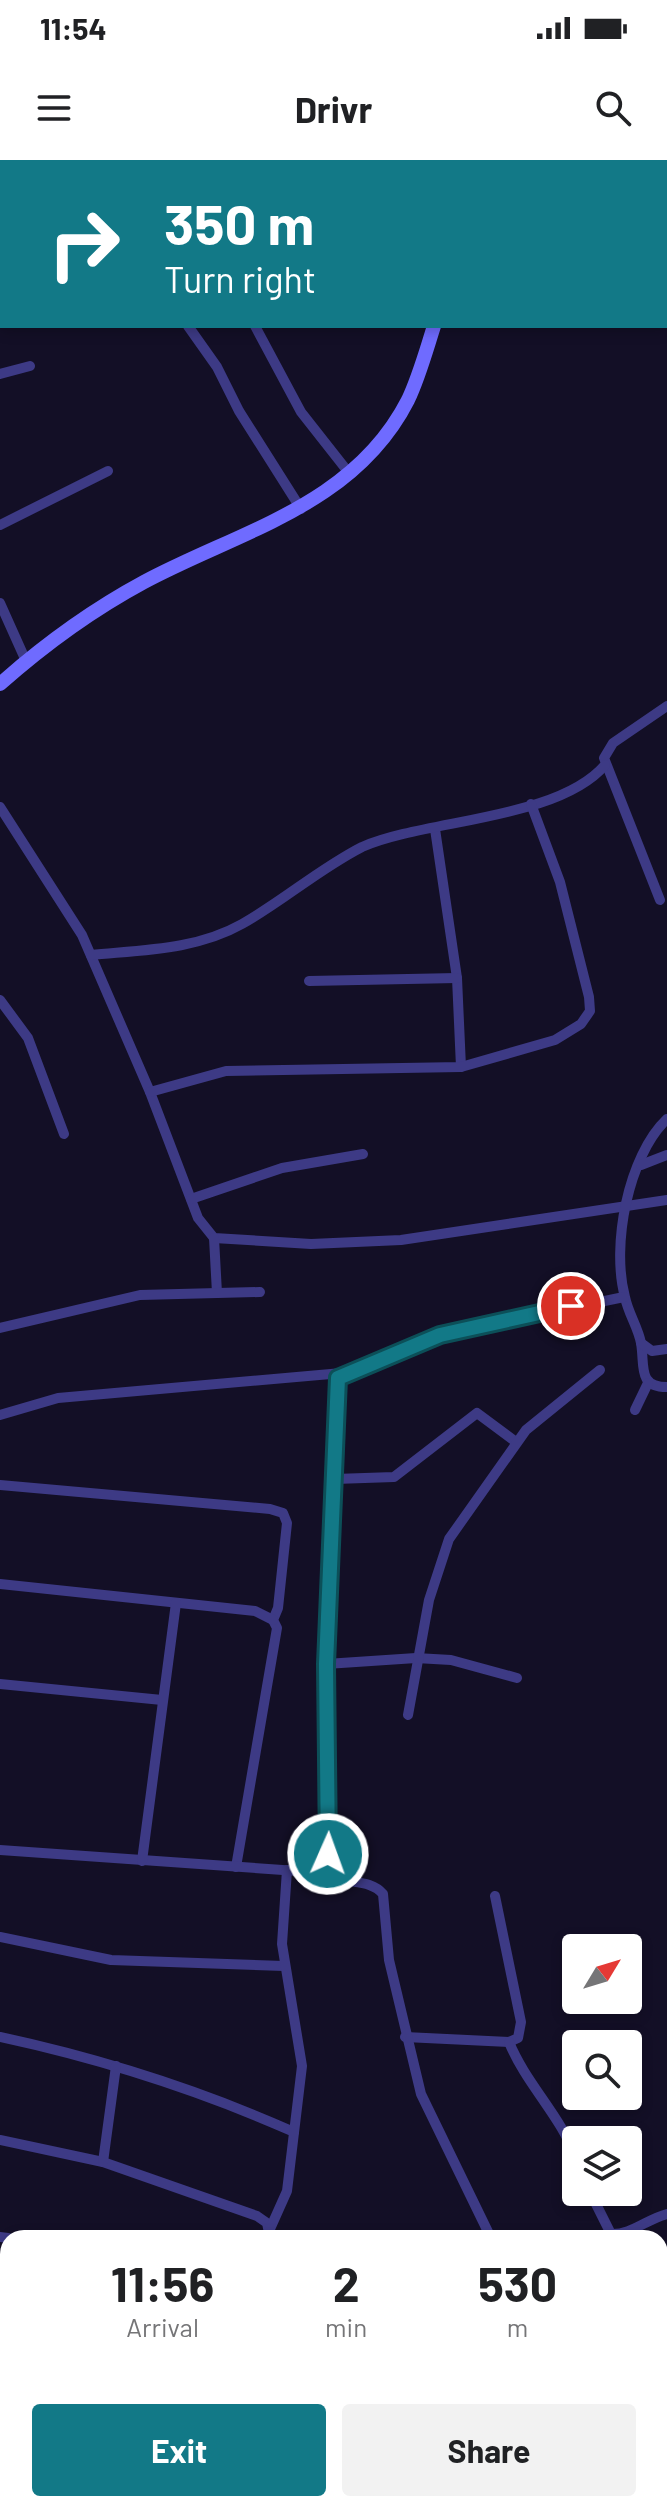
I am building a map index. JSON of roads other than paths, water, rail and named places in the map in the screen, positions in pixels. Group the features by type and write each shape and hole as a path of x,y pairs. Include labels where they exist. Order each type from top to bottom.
{"main road":[{"path":"0,684 97,609 145,581 301,509 349,473 366,459 407,401 433,328"}],"street":[{"path":"189,328 217,367 239,411 301,509"},
{"path":"256,328 301,412 349,473"},
{"path":"0,374 30,366"},
{"path":"0,525 108,471"},
{"path":"0,603 26,661"},
{"path":"660,900 604,758 613,743 667,706"},
{"path":"91,955 157,949 215,936 253,917 362,847 382,838 435,829 531,804 586,783 605,765"},
{"path":"150,1092 226,1071 461,1067 555,1040 581,1024 590,1011 560,882 531,804"},
{"path":"0,807 69,913 91,955 150,1092 201,1225 214,1238 311,1244 401,1240 667,1200"},
{"path":"435,829 457,978 461,1067"},
{"path":"309,981 457,978"},
{"path":"0,1000 28,1038 64,1134"},
{"path":"667,1119 652,1138 624,1205 621,1262 624,1297 641,1343 644,1377 648,1383 667,1387"},
{"path":"191,1199 282,1168 363,1154"},
{"path":"641,1165 667,1155"},
{"path":"214,1238 217,1293"},
{"path":"0,1328 140,1295 260,1292"},
{"path":"0,1415 58,1398 345,1373 440,1335 624,1297"},
{"path":"641,1343 652,1351 667,1349"},
{"path":"408,1715 416,1658 449,1539 516,1442 536,1421 600,1370"},
{"path":"326,1873 330,1835 326,1664 337,1381 345,1373"},
{"path":"635,1410 648,1383"},
{"path":"335,1479 394,1477 477,1413 516,1442"},
{"path":"0,1485 270,1509 283,1513 287,1523 278,1608 273,1620"},
{"path":"0,1584 255,1611 273,1620 277,1628 272,1666 236,1867"},
{"path":"142,1861 176,1603"},
{"path":"326,1664 416,1658 451,1660 517,1678"},
{"path":"0,1684 162,1700"},
{"path":"0,1850 326,1873 335,1880 373,1885 383,1894 389,1960 421,2094 487,2230"},
{"path":"272,2230 287,2191 302,2066 284,1966 282,1918 287,1870"},
{"path":"405,2037 509,2042 518,2038 521,2022 495,1896"},
{"path":"0,1937 111,1960 284,1966"},
{"path":"0,2037 116,2066 218,2098 294,2132"},
{"path":"509,2042 519,2066 562,2128"},
{"path":"103,2162 116,2066"},
{"path":"0,2140 103,2162 257,2216 267,2230"},
{"path":"597,2206 609,2230"},
{"path":"630,2230 647,2219 667,2214"}]}
